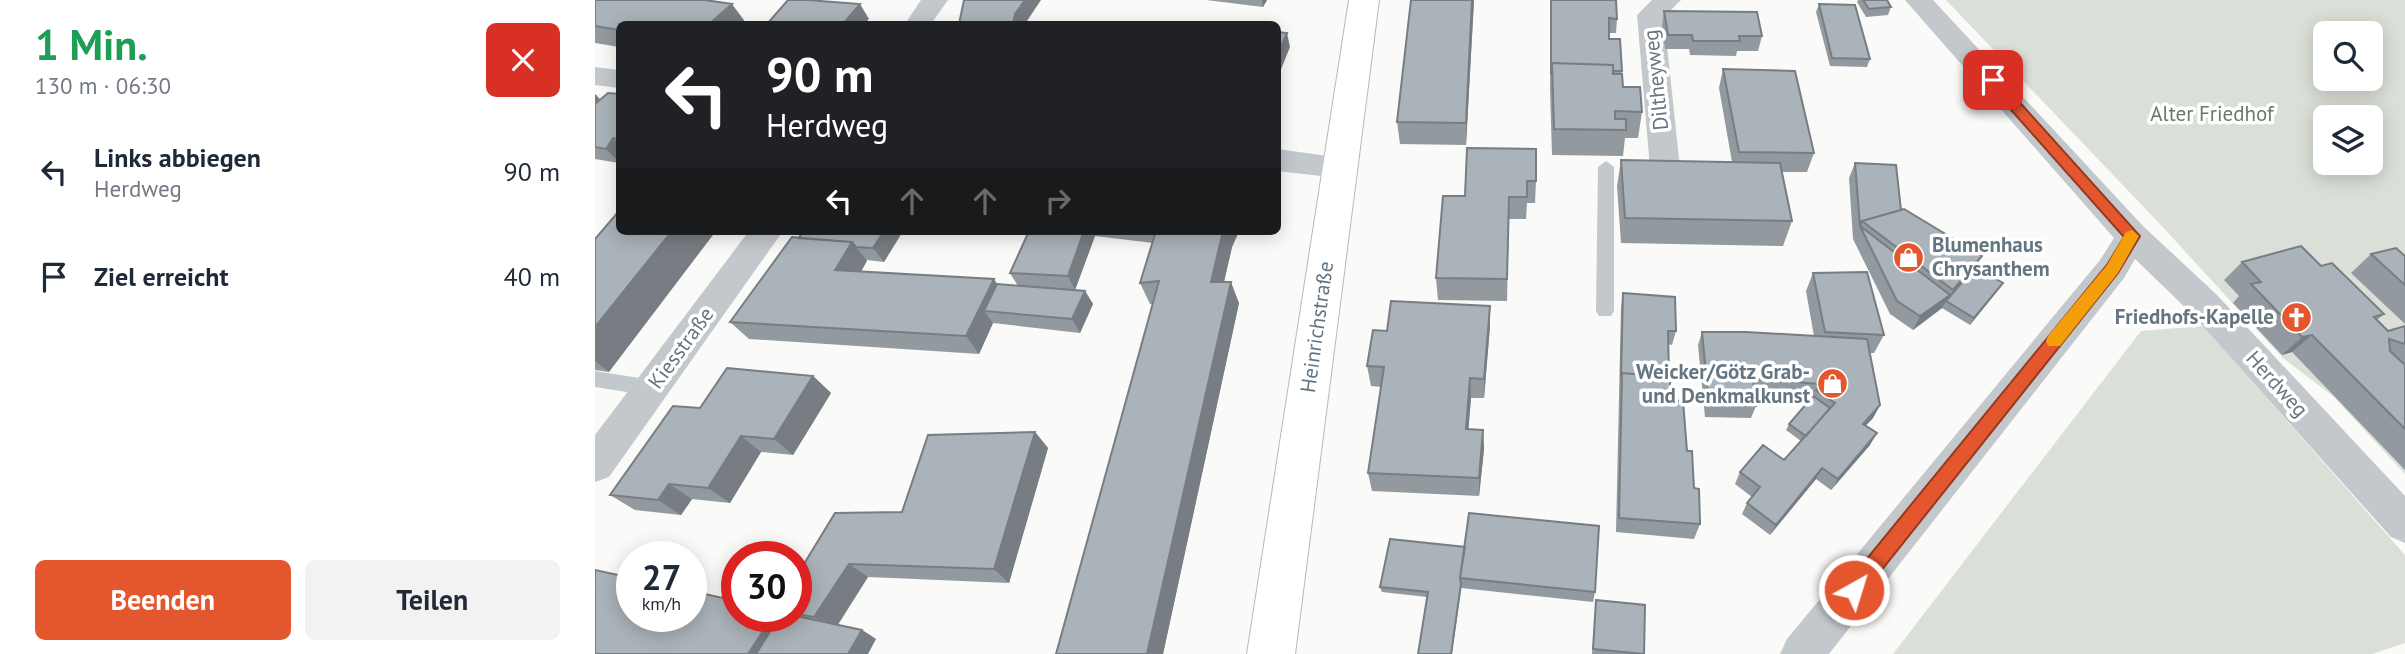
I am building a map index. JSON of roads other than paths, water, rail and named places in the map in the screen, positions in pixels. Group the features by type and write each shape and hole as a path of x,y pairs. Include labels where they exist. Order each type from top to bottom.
{"main road":[{"name":"Heinrichstraße","path":"1271,654 1364,0"}],"street":[{"path":"920,21 935,0"},
{"name":"Diltheyweg","path":"1665,167 1650,15 1668,0"},
{"name":"Herdweg","path":"1918,0 2132,236 2204,304 2405,524"},
{"path":"595,76 616,79"},
{"path":"1281,160 1339,167"},
{"name":"Kiesstraße","path":"595,466 764,235"},
{"path":"1802,654 2112,269 2132,236"}],"lane":[{"path":"1605,311 1606,167"},
{"path":"595,379 652,388"}],"place":[{"name":"Blumenhaus Chrysanthem","path":"1909,257"},
{"name":"Friedhofs-Kapelle","path":"2297,317"},
{"name":"Weicker/Götz Grab- und Denkmalkunst","path":"1833,384"}],"park label":[{"name":"Alter Friedhof","path":"2212,114"}]}
